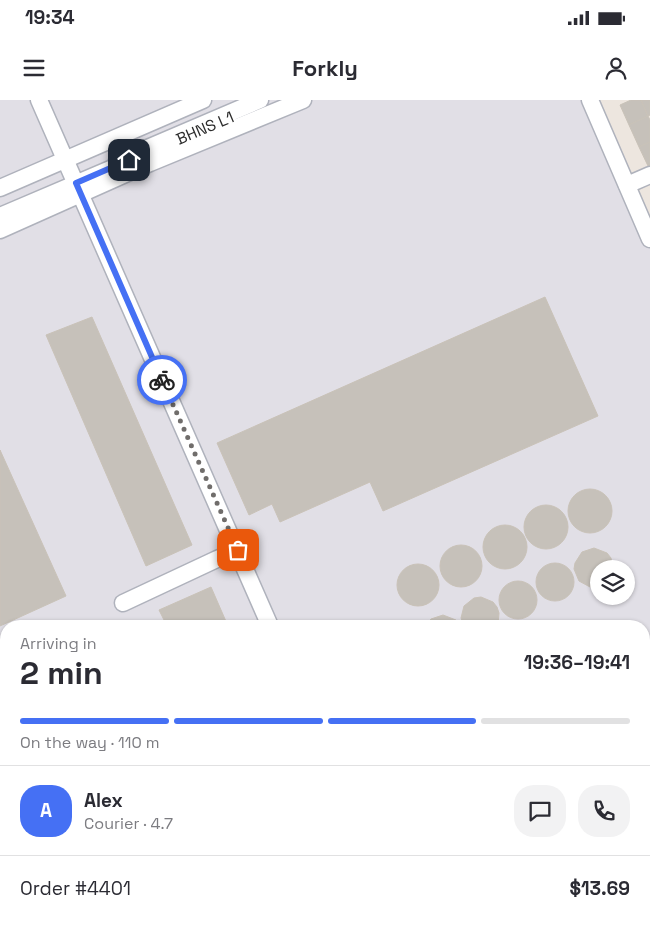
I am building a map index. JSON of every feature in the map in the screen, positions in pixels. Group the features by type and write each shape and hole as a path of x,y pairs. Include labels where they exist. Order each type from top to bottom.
{"street":[{"path":"39,100 267,620"},
{"path":"0,188 203,100"},
{"name":"BHNS L1","path":"0,212 77,186 260,100"},
{"name":"BHNS L1","path":"0,216 77,186 273,100"},
{"path":"0,230 77,186 302,100"},
{"path":"590,100 650,239"},
{"path":"627,185 650,175"},
{"path":"124,603 238,550"}],"shaded area":[{"path":"0,100 585,100 650,247 650,620 0,620"}],"building":[{"path":"631,100 641,100 648,116 629,125 620,105"},
{"path":"641,100 650,100 650,115 648,116"},
{"path":"648,116 650,120 650,142 639,147 629,125"},
{"path":"650,142 650,168 649,168 639,147"},
{"path":"545,297 598,416 383,511 370,482 280,522 272,504 249,515 217,443"},
{"path":"92,317 192,545 146,566 46,335"},
{"path":"0,450 66,596 13,620 0,620"},
{"path":"590,489 602,493 608,499 612,511 608,523 602,529 590,533 578,529 572,523 568,511 572,499 578,493"},
{"path":"546,505 558,509 564,515 568,527 564,539 558,545 546,549 534,545 528,539 524,527 528,515 534,509"},
{"path":"505,525 517,529 523,535 527,547 523,559 517,565 505,569 493,565 487,559 483,547 487,535 493,529"},
{"path":"465,545 473,548 479,554 482,566 479,578 473,584 457,587 449,584 443,578 440,562 443,554 449,548"},
{"path":"594,548 607,553 611,558 611,560 590,560 590,587 579,581 574,569 575,563 582,552"},
{"path":"555,563 569,568 574,582 569,596 555,601 541,596 536,582 541,568"},
{"path":"422,564 430,567 436,573 439,585 436,597 430,603 414,606 406,603 400,597 397,581 400,573 406,567"},
{"path":"518,581 532,586 537,600 532,614 518,619 504,614 499,600 504,586"},
{"path":"211,587 225,620 164,620 159,610"},
{"path":"481,597 493,602 499,613 498,620 462,620 464,606 474,598"},
{"path":"443,615 456,620 430,620"}],"way so far":[{"path":"162,380 238,550"}],"route":[{"path":"129,160 76,183 162,380"}]}
